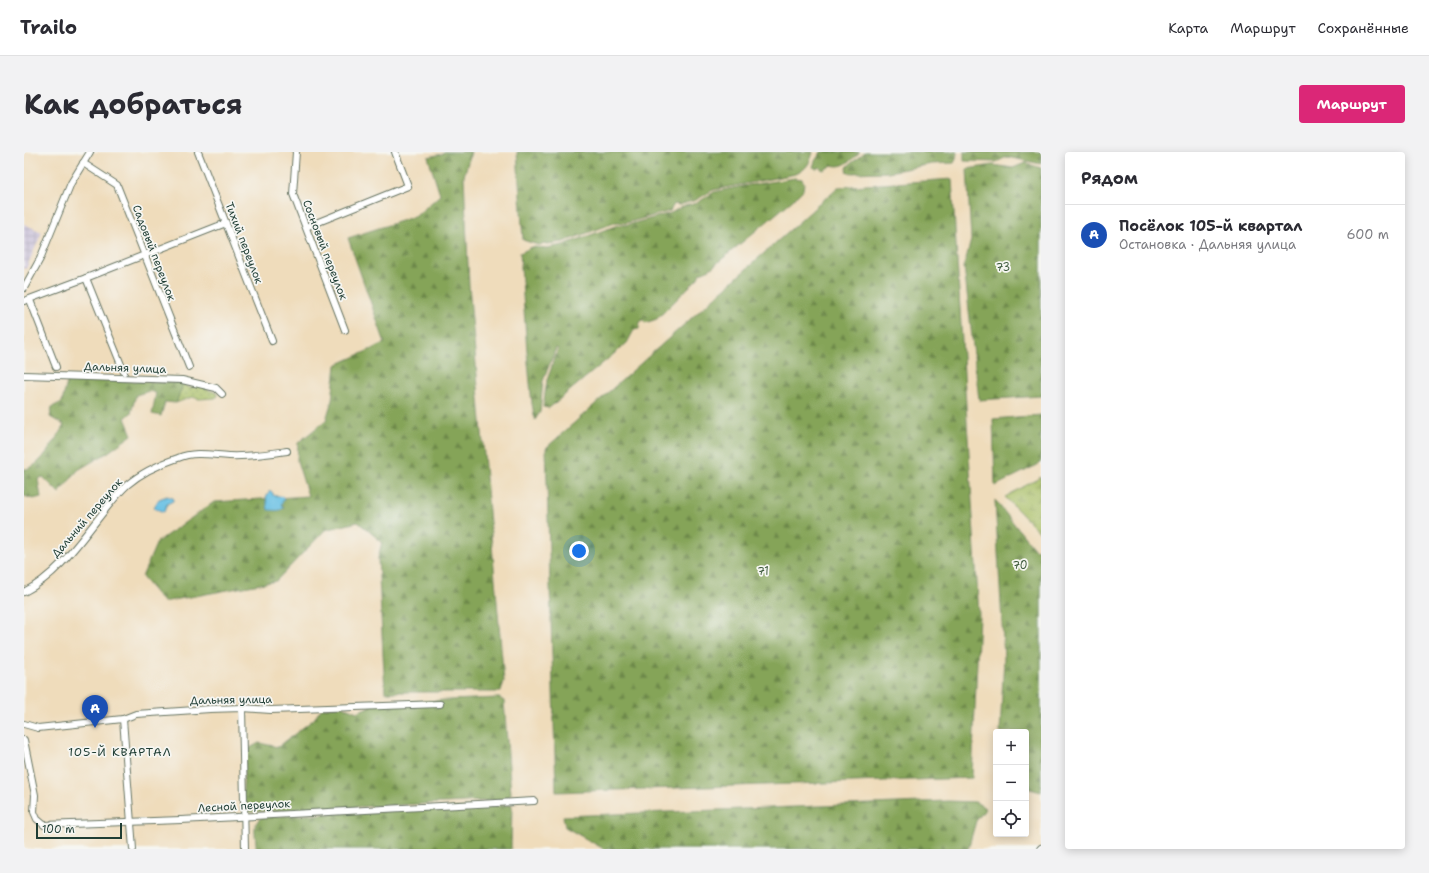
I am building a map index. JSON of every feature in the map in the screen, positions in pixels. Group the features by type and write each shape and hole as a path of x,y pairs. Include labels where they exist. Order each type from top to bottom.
{"street":[{"path":"24,288 40,259 71,183 90,152"},
{"name":"Тихий переулок","path":"198,152 272,341"},
{"name":"Сосновый переулок","path":"296,152 293,194 345,330"},
{"path":"306,226 408,186 396,152"},
{"name":"Садовый переулок","path":"83,163 117,185 189,367"},
{"path":"56,367 27,300 226,222"},
{"path":"86,278 124,372"},
{"name":"Дальняя улица","path":"24,375 182,380 216,388 222,394"},
{"name":"Дальний переулок","path":"24,592 40,584 71,554 114,499 126,486 139,476 179,457 201,453 229,456 260,455 287,451"},
{"name":"Дальняя улица","path":"24,724 38,728 123,719 136,714 242,708 271,710 440,704"},
{"path":"242,708 245,849"},
{"path":"123,719 133,849"},
{"name":"Лесной переулок","path":"24,740 35,795 34,812 37,819 44,825 534,802"}],"shaded area":[{"path":"24,224 42,232 26,269 24,268"}],"green space":[{"path":"444,152 471,152 464,176 469,285 504,681 501,692 385,692 378,558 382,542 358,522 325,530 276,581 163,602 142,577 157,542 214,502 308,496 297,461 298,443 326,420 332,400 336,365 385,343 348,238 416,216 440,195 428,157 442,154"},
{"path":"517,152 813,152 808,165 796,174 713,190 696,200 679,205 674,204 670,211 626,223 617,222 563,242 538,245 523,240"},
{"path":"821,152 860,152 851,160 840,166 832,165 823,170 819,167 817,169 813,167"},
{"path":"865,152 957,152 954,163 932,164 889,172 848,173 846,171 848,166"},
{"path":"964,152 1041,152 1041,164 1007,157 996,162 964,161"},
{"name":"73","path":"1025,163 1041,168 1041,396 979,400 964,266 971,240 967,169 993,165 1013,168"},
{"path":"795,178 802,179 804,183 803,190 794,199 710,269 700,273 698,278 657,319 645,323 642,319 639,329 634,330 627,343 549,408 543,407 547,380 558,349 556,348 543,381 540,412 535,420 527,352 520,253 532,247 547,248 563,245 618,225 627,225 671,213 681,207 697,203 714,192"},
{"name":"71","path":"952,179 979,615 972,778 556,792 546,448 838,187"},
{"path":"68,378 181,383 182,387 176,403 165,402 161,416 152,414 156,393 149,391 136,395 131,413 125,418 132,435 107,453 78,470 59,493 43,477 38,479 41,497 33,499 24,496 24,469 30,468 41,459 64,425 50,417 52,407 62,402"},
{"path":"181,383 190,388 194,387 195,384 206,387 206,389 217,393 218,396 215,398 199,399 192,397 176,403 182,387"},
{"path":"1041,415 1041,463 995,486 993,419"},
{"path":"1041,477 1041,534 1005,497"},
{"name":"70","path":"995,500 1035,550 1041,549 1041,792 1029,789 1029,729 1000,729 1004,658"},
{"path":"499,698 504,701 511,794 507,800 249,812 242,805 245,757 248,749 259,743 278,747 314,719 322,708 343,706 357,712 373,703"},
{"path":"947,801 975,802 986,808 976,821 968,849 604,849 565,827 563,816"},
{"path":"512,805 511,849 256,849 255,827 258,820 262,817"}],"water":[{"path":"270,490 273,495 283,497 284,499 281,505 284,507 281,510 268,510 266,497"},
{"path":"167,496 173,498 173,501 167,504 164,512 154,507 159,499"}],"place":[{"name":"Посёлок 105-й квартал","path":"95,728"}],"district":[{"name":"105-Й КВАРТАЛ","path":"120,752"}]}
